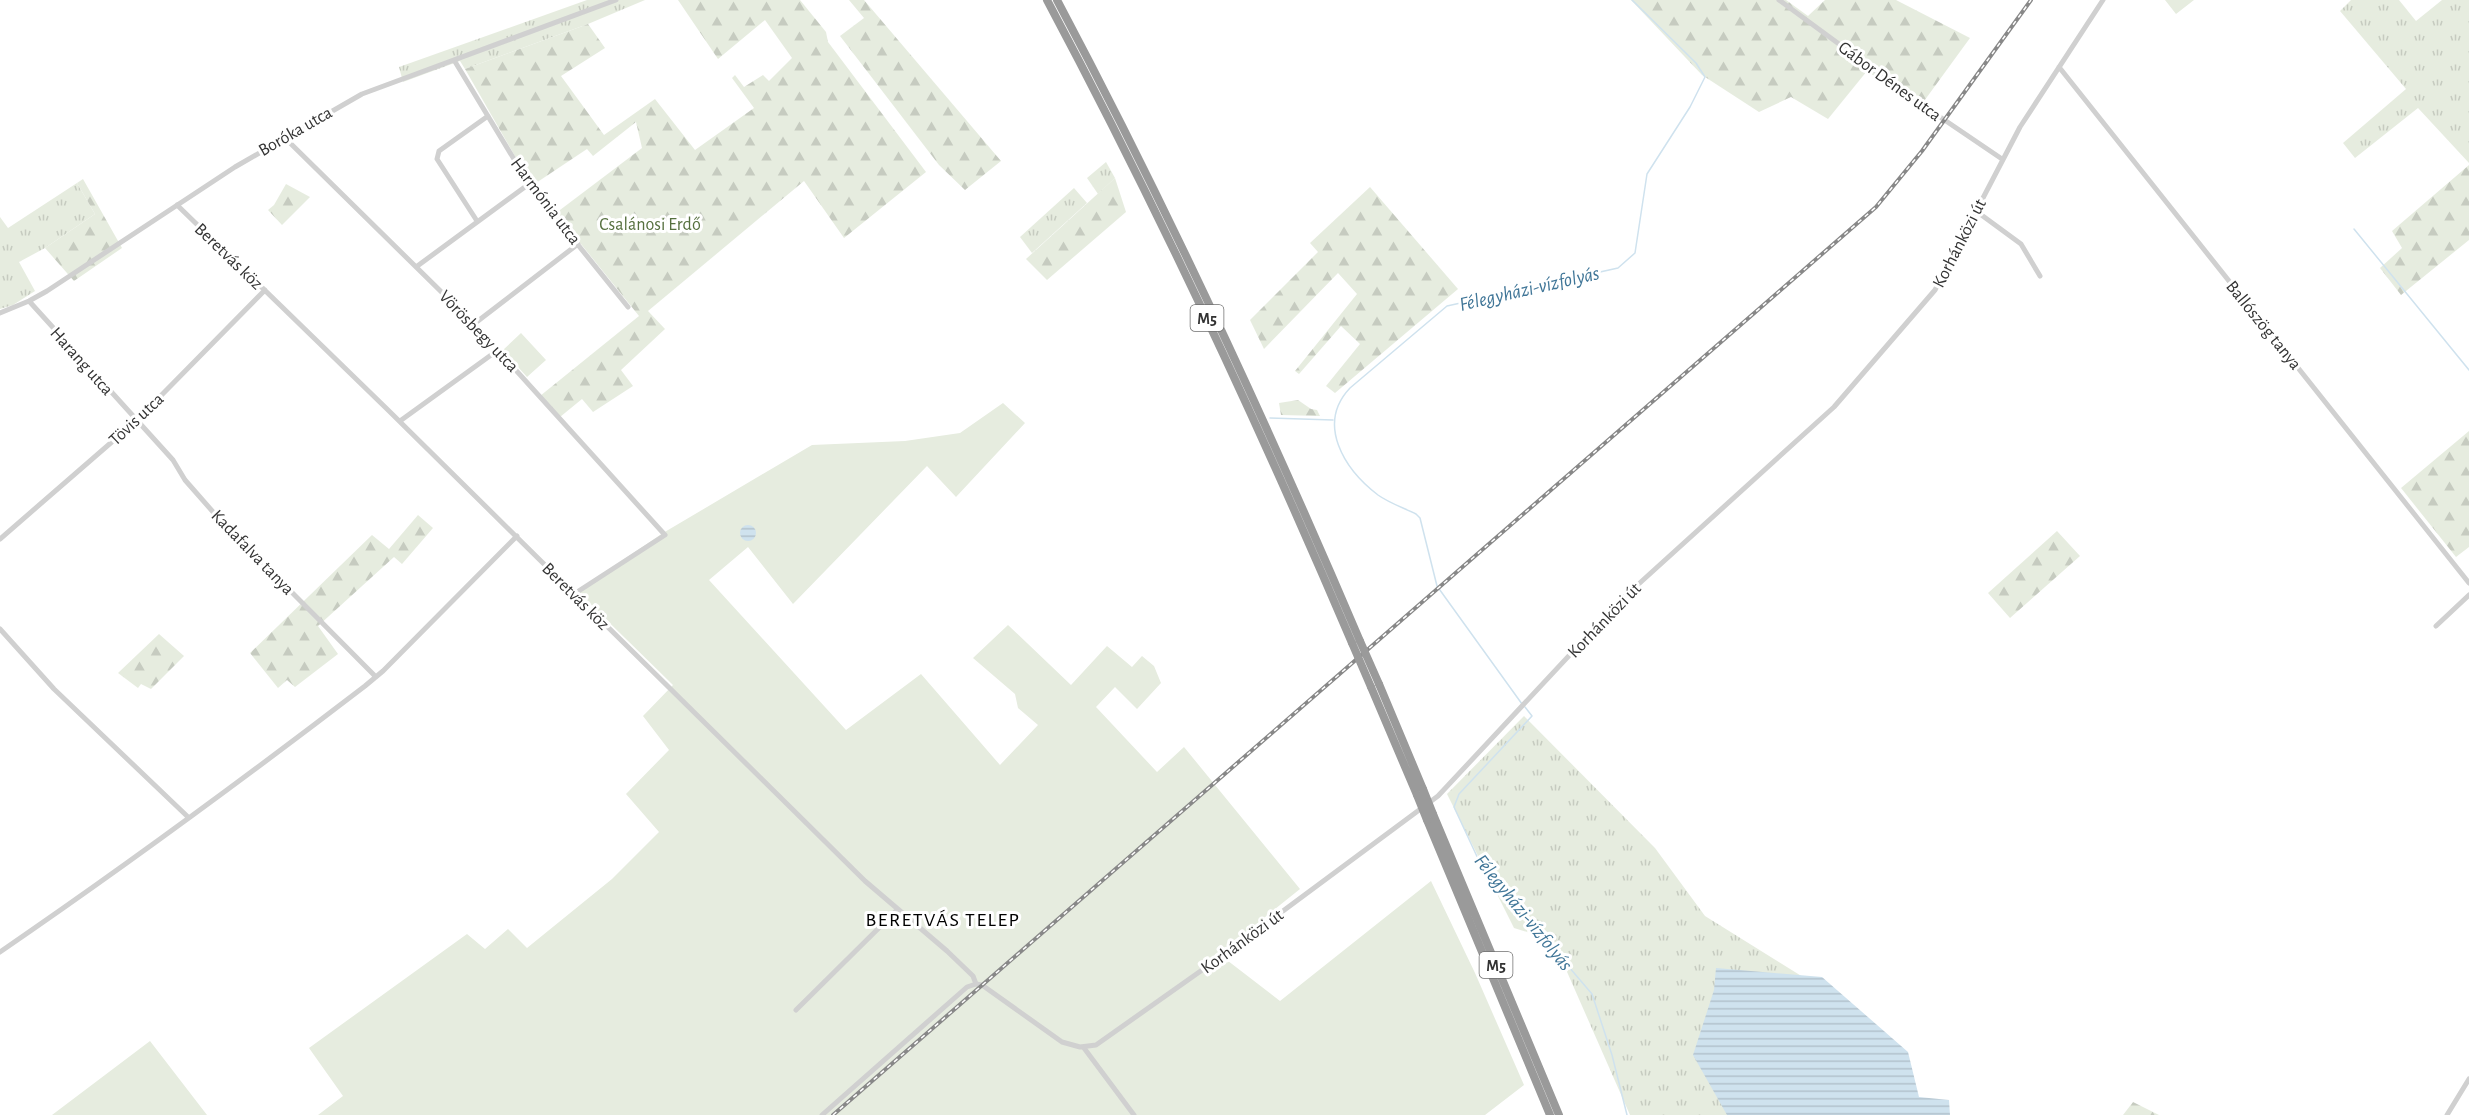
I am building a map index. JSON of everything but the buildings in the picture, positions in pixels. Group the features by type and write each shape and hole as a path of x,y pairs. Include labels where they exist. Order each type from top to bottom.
{"highway":[{"name":"M5","path":"1047,0 1192,285 1356,642"},
{"name":"M5","path":"1057,0 1199,282 1263,418 1420,792 1551,1115"},
{"name":"M5","path":"1430,817 1559,1115"}],"street":[{"name":"Boróka utca","path":"0,313 29,301 284,137 362,94 616,0"},
{"name":"Gábor Dénes utca","path":"1779,0 1918,102 2002,159"},
{"name":"Korhánközi út","path":"1084,1048 1109,1038 1418,812 1448,786 1621,600 1840,401 1935,290 2002,159 2103,0"},
{"name":"Harmónia utca","path":"454,60 529,184 628,307"},
{"name":"Ballószög tanya","path":"2059,67 2469,583"},
{"path":"477,221 437,159 437,155 439,151 488,116"},
{"name":"Vörösbegy utca","path":"284,137 474,324 665,535 574,594"},
{"path":"416,267 529,184"},
{"name":"Beretvás köz","path":"177,205 400,421 865,881 955,959 973,976 976,984"},
{"path":"1976,211 2021,244 2040,276"},
{"path":"474,324 578,244"},
{"name":"Tövis utca","path":"0,539 136,421 265,290"},
{"name":"Harang utca","path":"29,301 136,421"},
{"path":"400,421 498,350"},
{"name":"Kadafalva tanya","path":"136,421 173,460 186,480 221,521 376,677"},
{"path":"0,952 141,854 376,677 516,536"},
{"path":"2436,626 2469,596"},
{"path":"0,629 54,689 188,817"},
{"path":"795,1010 897,910"},
{"path":"822,1115 967,987 976,984 982,985 1062,1042 1073,1047 1084,1048 1134,1115"},
{"path":"2447,1115 2469,1079"}],"green space":[{"path":"587,0 645,0 588,24 465,69 460,61 403,82 399,67"},
{"name":"Csalánosi Erdő","path":"678,0 800,0 826,32 828,42 926,172 844,238 804,181 648,311 665,329 621,370 633,386 593,412 582,399 560,417 540,396 639,316 556,213 642,148 636,122 593,156 587,149 536,183 521,159 516,158 465,69 588,24 605,48 561,76 604,135 655,99 695,150 754,108 732,78 735,75 744,87 763,75 769,81 792,58 765,20 718,59"},
{"path":"849,0 864,0 1001,161 965,190 939,165 840,36 864,18"},
{"path":"1631,0 1786,0 1808,16 1825,0 1896,0 1970,38 1919,108 1867,71 1828,119 1791,97 1759,112 1702,75"},
{"path":"2165,0 2194,0 2176,14"},
{"path":"2351,0 2399,0 2416,21 2442,0 2469,0 2469,163 2418,108 2355,158 2343,143 2406,89 2340,11"},
{"path":"1106,162 1115,178 1098,194 1087,178"},
{"path":"2469,165 2469,240 2401,295 2380,268 2402,248 2392,231"},
{"path":"1115,178 1126,212 1047,280 1026,259"},
{"path":"83,179 122,248 74,281 45,248 95,214 77,183"},
{"path":"77,183 95,214 45,248 19,262 35,291 13,305 0,309 0,217 8,228"},
{"path":"286,184 310,197 282,225 268,210 274,205"},
{"path":"1370,187 1458,289 1335,393 1326,386 1360,344 1341,326 1299,374 1295,371 1357,294 1338,273 1264,349 1250,320 1318,252 1310,243"},
{"path":"1074,188 1087,203 1032,253 1020,237"},
{"path":"521,333 546,360 527,377 503,350"},
{"path":"1298,400 1311,409 1317,410 1320,416 1281,415 1279,403"},
{"path":"1003,403 1025,423 956,497 927,466 793,604 748,547 709,580 846,730 921,674 1000,765 1038,725 1018,708 1015,694 973,658 1008,625 1071,685 1107,646 1132,667 1142,656 1154,666 1161,683 1137,709 1115,687 1096,707 1157,772 1184,747 1300,889 1219,954 1280,1001 1431,881 1475,973 1524,1085 1485,1115 318,1115 343,1096 309,1048 467,934 485,949 508,929 527,948 612,879 659,832 626,794 669,750 643,716 673,685 577,591 663,533 812,445 905,441 960,433"},
{"path":"2469,431 2469,547 2456,557 2401,488"},
{"path":"418,515 433,528 402,564 394,557 318,626 338,654 295,687 287,680 278,688 250,653 372,535 389,549"},
{"path":"2057,531 2080,556 2010,618 1988,593"},
{"path":"159,634 184,656 151,689 141,684 138,688 118,673"},
{"path":"1524,716 1655,848 1705,916 1832,995 1910,1115 1630,1115 1553,940 1514,928 1447,794"},
{"path":"150,1041 207,1115 52,1115"},
{"path":"2133,1102 2159,1115 2123,1115"}],"water":[{"path":"748,525 756,533 748,541 740,533"},
{"path":"1716,968 1822,977 1908,1052 1919,1097 1949,1100 1950,1115 1727,1115 1693,1055 1714,990"}],"waterway":[{"name":"Félegyházi-vízfolyás","path":"1522,704 1437,586 1420,518 1378,495 1354,472 1338,445 1335,416 1340,402 1350,388 1447,306 1618,268 1635,253 1647,174 1690,107 1705,77 1696,63 1632,0"},
{"path":"2354,229 2469,370"},
{"path":"1270,418 1333,420"},
{"name":"Félegyházi-vízfolyás","path":"1525,707 1532,716 1459,794 1454,807 1480,863 1592,994 1612,1055 1627,1115"}],"railway":[{"path":"833,1115 1876,207 1922,151 2031,0"}],"district":[{"name":"BERETVÁS TELEP","path":"943,919"}]}
